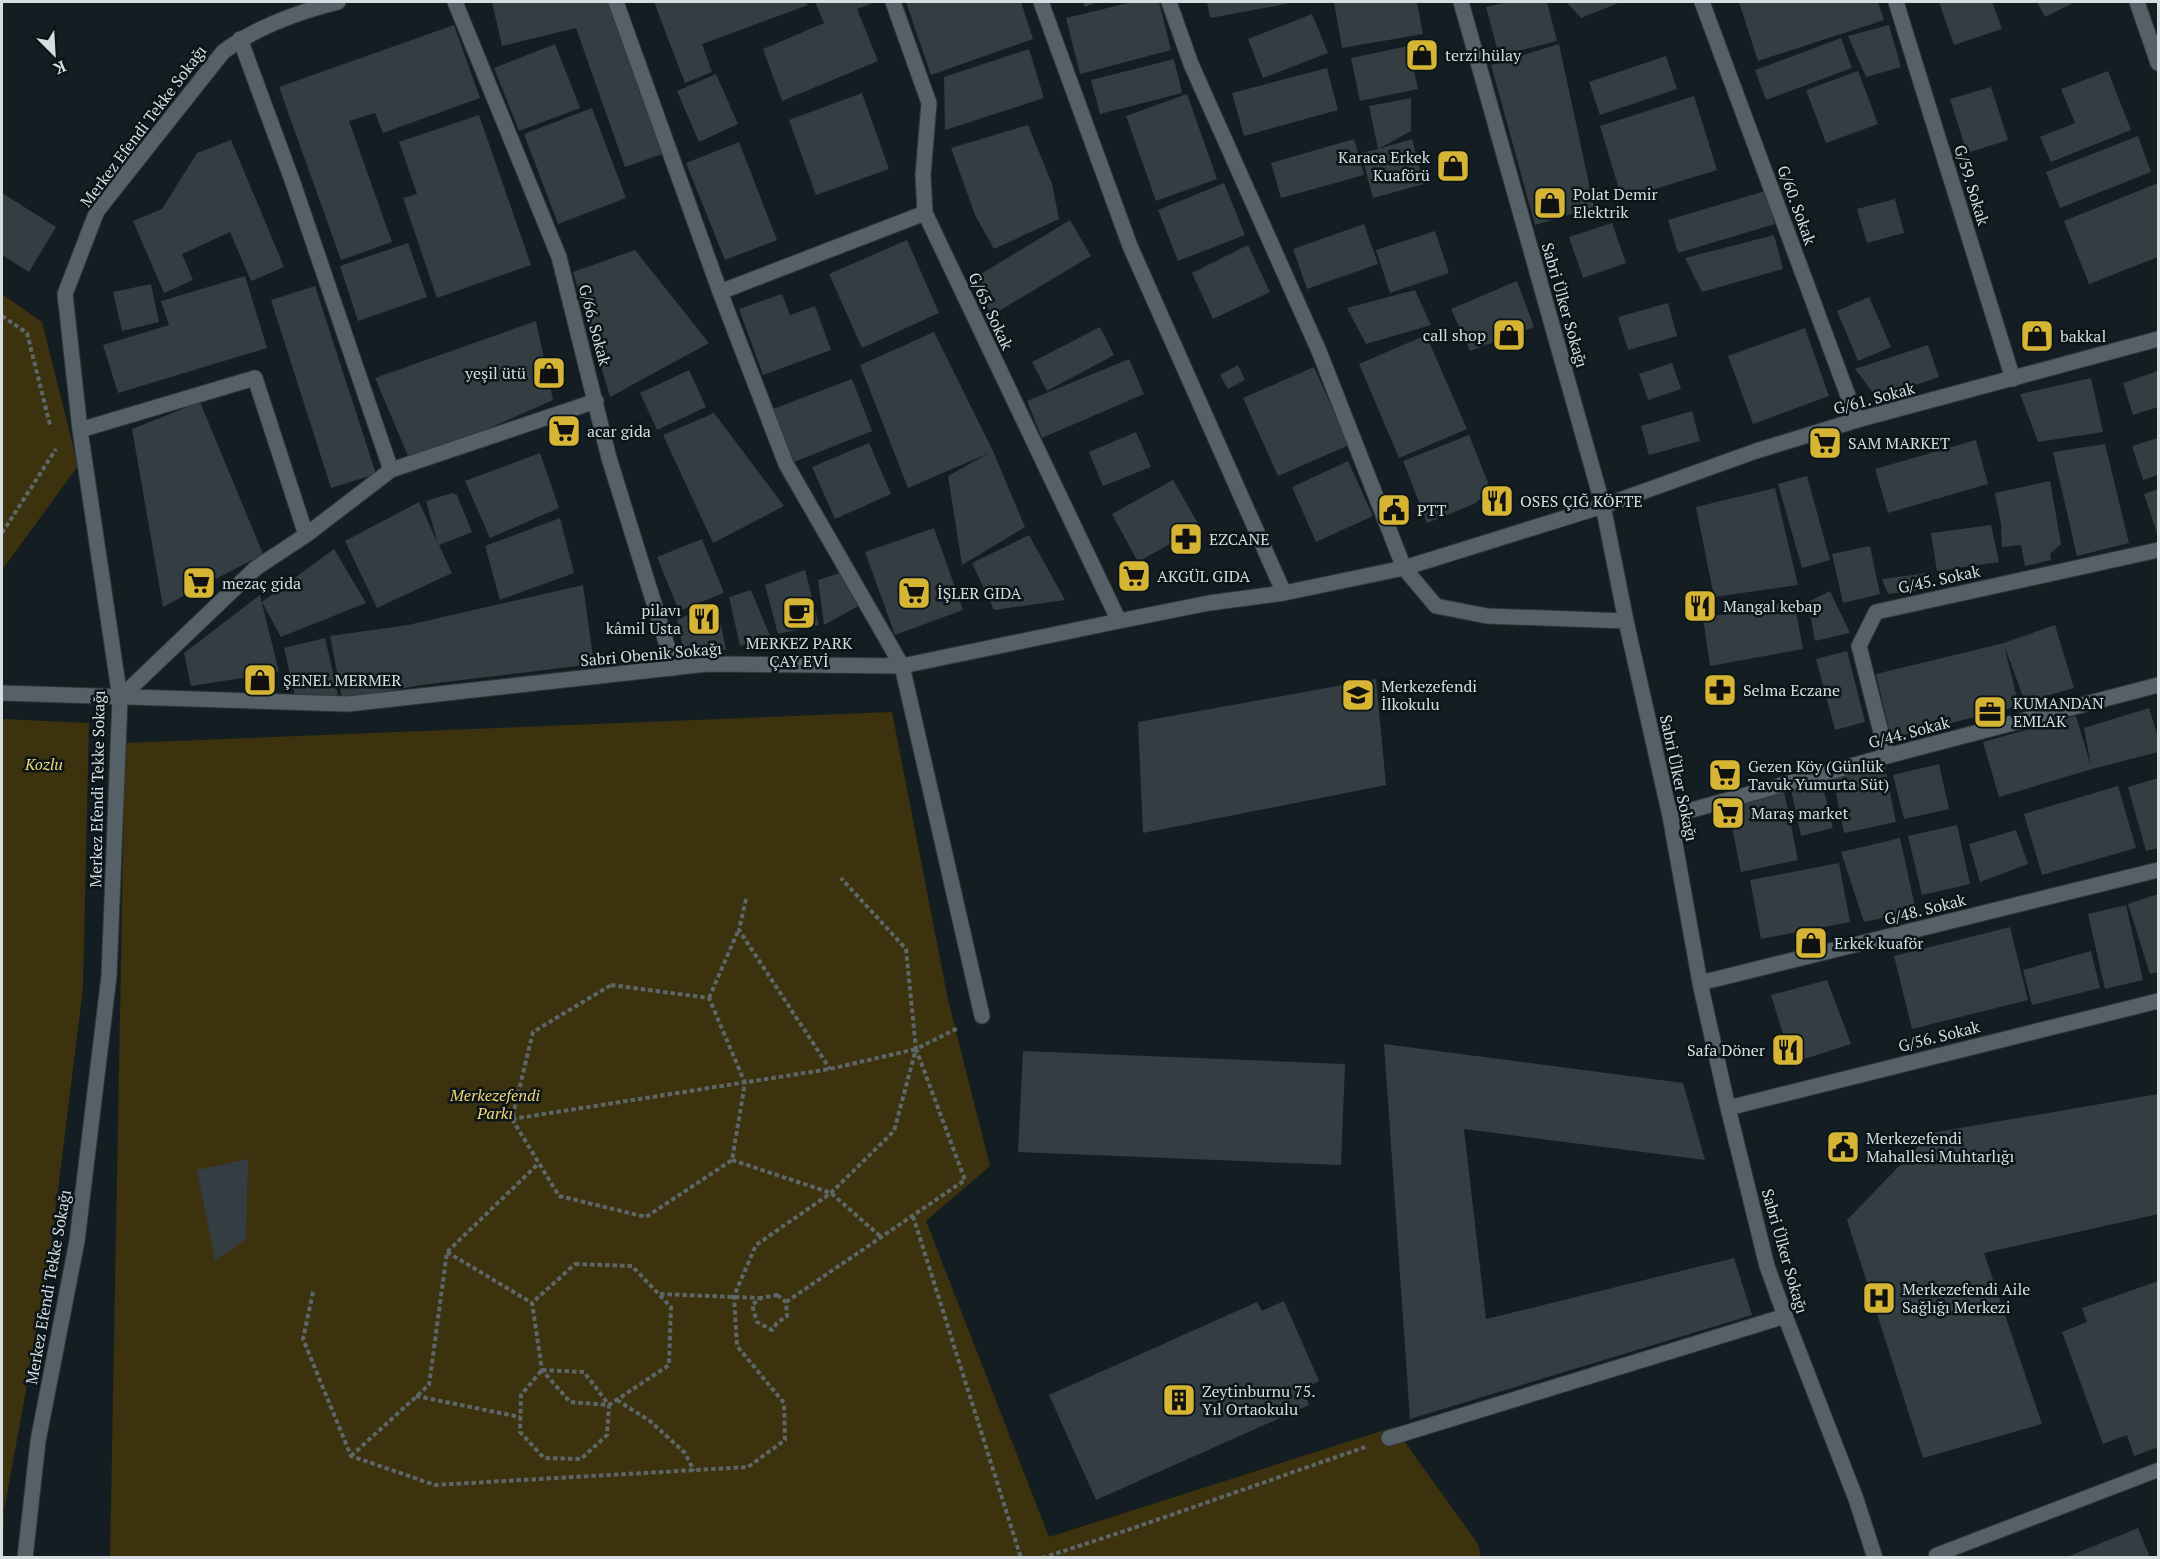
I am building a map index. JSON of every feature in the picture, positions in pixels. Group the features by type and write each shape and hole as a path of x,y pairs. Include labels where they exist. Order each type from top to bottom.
{"street":[{"name":"Merkez Efendi Tekke Sokağı","path":"25,1557 38,1441 77,1241 110,976 120,698 80,430 65,294 97,211 223,52 240,39 308,10 338,2"},
{"name":"G/66. Sokak","path":"455,2 559,257 609,458 674,668"},
{"path":"616,2 720,292 786,464 902,666 982,1016"},
{"name":"G/65. Sokak","path":"893,2 929,104 923,175 925,213 1119,621"},
{"path":"1041,2 1130,246 1284,593"},
{"path":"1169,2 1191,64 1319,351 1404,568 1436,606 1487,616 1626,621"},
{"name":"Sabri Ülker Sokağı","path":"1461,2 1603,506 1626,621 1670,816 1700,983 1767,1266 1856,1499 1875,1557"},
{"name":"G/60. Sokak","path":"1702,2 1857,420"},
{"name":"G/59. Sokak","path":"1896,2 2013,379"},
{"path":"2137,2 2158,63"},
{"path":"240,39 292,180 392,470"},
{"path":"720,292 925,213"},
{"name":"G/61. Sokak","path":"1404,568 1603,506 1756,451 1857,420 2158,339"},
{"path":"80,430 255,378 306,535"},
{"path":"120,698 256,568 306,535 392,470 596,401"},
{"name":"G/45. Sokak","path":"1887,756 1859,646 1876,612 2158,550"},
{"name":"Sabri Obenik Sokağı","path":"2,693 348,704 707,664 902,666 1209,603 1284,593 1404,568"},
{"name":"G/44. Sokak","path":"1670,816 2158,685"},
{"name":"G/48. Sokak","path":"1700,983 2158,870"},
{"name":"G/56. Sokak","path":"1728,1108 2158,1001"},
{"path":"1389,1438 1785,1316"}],"lane":[{"path":"1937,1557 1936,1554 2158,1470"}],"path":[{"path":"2,316 27,333 50,425"},
{"path":"2,533 56,448"},
{"path":"786,1302 965,1180 916,1049 906,950 841,878"},
{"path":"709,998 610,985 533,1032 512,1119 558,1196 646,1217 732,1160 745,1083 709,998 738,930 746,898"},
{"path":"738,930 830,1069"},
{"path":"512,1119 830,1069 916,1049 982,1016"},
{"path":"313,1292 303,1339 351,1456 435,1485 748,1467 785,1440 784,1402 737,1346 734,1296 756,1245 831,1192 894,1131 916,1049"},
{"path":"732,1160 831,1192 881,1238"},
{"path":"351,1456 429,1385 447,1252 539,1163"},
{"path":"913,1216 1021,1557"},
{"path":"447,1252 532,1303"},
{"path":"574,1264 632,1266 671,1307 669,1365 609,1405 570,1402 542,1370 532,1303 574,1264"},
{"path":"658,1294 761,1298 777,1295 786,1302 787,1316 772,1330 757,1322 752,1305 761,1298"},
{"path":"542,1370 584,1372 609,1405 607,1435 580,1459 544,1458 520,1431 521,1395 542,1370"},
{"path":"416,1396 520,1417"},
{"path":"616,1400 650,1421 685,1453 694,1471"},
{"path":"1042,1557 1139,1526 1389,1438"}],"green space":[{"path":"2,294 42,322 78,466 2,570"},
{"name":"Merkezefendi Parkı","path":"892,712 948,1000 990,1166 926,1221 1049,1537 1394,1427 1478,1544 1481,1557 110,1558 125,743"},
{"name":"Kozlu","path":"2,719 89,723 83,988 48,1271 4,1510 3,1558"}],"building":[{"path":"492,2 609,2 662,154 625,167 576,28 502,46"},
{"path":"654,2 806,2 808,5 702,44 712,72 685,83"},
{"path":"815,2 876,2 857,9 878,61 782,101 763,49 824,23"},
{"path":"906,2 1021,2 1033,39 931,75"},
{"path":"1083,2 1098,2 1085,7"},
{"path":"1132,2 1159,2 1171,50 1080,74 1066,18"},
{"path":"1207,2 1290,2 1291,3 1210,18"},
{"path":"1334,2 1417,2 1423,34 1342,48"},
{"path":"1508,2 1547,2 1557,41 1499,56 1486,7"},
{"path":"1566,2 1621,2 1581,18"},
{"path":"1739,2 1878,2 1884,20 1758,61"},
{"path":"1939,2 1992,2 2002,29 1954,45"},
{"path":"2037,2 2075,2 2045,17"},
{"path":"1312,14 1328,53 1263,78 1248,39"},
{"path":"454,25 480,98 383,133 375,113 349,121 392,242 341,260 279,87"},
{"path":"1889,25 1901,67 1866,77 1848,36"},
{"path":"1841,38 1852,68 1766,100 1755,70"},
{"path":"555,44 580,108 519,131 494,68"},
{"path":"1559,44 1594,207 1535,225 1491,65"},
{"path":"1408,46 1418,89 1360,101 1351,58"},
{"path":"1029,49 1044,98 945,130 944,77"},
{"path":"1666,56 1677,89 1600,115 1589,82"},
{"path":"1174,59 1182,93 1100,114 1091,80"},
{"path":"1327,68 1338,110 1244,136 1232,93"},
{"path":"1858,71 1878,124 1826,143 1806,90"},
{"path":"2108,71 2131,130 2051,162 2040,137 2075,123 2061,89"},
{"path":"716,74 738,124 699,142 677,91"},
{"path":"1991,87 2008,140 1967,153 1950,99"},
{"path":"862,93 889,169 816,195 789,120"},
{"path":"1187,94 1217,179 1156,201 1126,116"},
{"path":"1694,96 1717,170 1622,199 1600,126"},
{"path":"1411,98 1411,131 1378,149 1369,106"},
{"path":"592,108 626,198 558,224 524,134"},
{"path":"479,115 531,265 437,298 403,198 417,194 399,142"},
{"path":"1028,125 1052,184 1059,219 994,249 975,215 951,148"},
{"path":"2138,136 2151,172 2060,208 2046,172"},
{"path":"1354,139 1364,175 1281,198 1271,163"},
{"path":"1412,139 1424,184 1373,198 1361,153"},
{"path":"231,140 284,267 251,281 230,232 182,254 193,280 164,293 133,221 162,209 197,153"},
{"path":"739,142 777,240 725,260 686,163"},
{"path":"1224,183 1245,235 1178,261 1158,210"},
{"path":"2158,183 2158,257 2089,284 2064,221"},
{"path":"1765,191 1775,224 1678,253 1668,220"},
{"path":"2,193 56,227 29,272 2,255"},
{"path":"1895,199 1904,233 1867,243 1857,209"},
{"path":"1070,220 1091,256 992,315 971,280"},
{"path":"1612,223 1626,263 1583,278 1569,237"},
{"path":"1364,224 1378,264 1307,289 1293,249"},
{"path":"1435,231 1449,273 1390,293 1376,250"},
{"path":"1774,235 1783,269 1702,292 1685,258"},
{"path":"907,240 939,313 862,348 829,274"},
{"path":"408,243 427,297 358,321 340,266"},
{"path":"1248,245 1270,292 1213,319 1192,273"},
{"path":"635,250 709,343 610,397 573,272"},
{"path":"245,276 267,348 118,393 103,345 169,325 161,301"},
{"path":"1517,281 1534,327 1470,351 1451,309"},
{"path":"151,284 159,322 122,331 113,292"},
{"path":"315,286 376,474 331,488 271,300"},
{"path":"1415,290 1431,325 1366,344 1347,308"},
{"path":"782,294 790,315 815,306 831,350 763,375 739,309"},
{"path":"1869,297 1891,347 1858,361 1837,311"},
{"path":"1668,303 1677,336 1628,350 1618,317"},
{"path":"536,321 553,400 411,463 375,378"},
{"path":"1100,327 1114,355 1047,391 1032,362"},
{"path":"1805,328 1829,396 1753,424 1728,356"},
{"path":"934,332 993,451 1025,527 962,565 948,476 989,453 908,488 860,365"},
{"path":"1426,335 1467,429 1399,458 1359,364"},
{"path":"1928,345 1939,377 1877,398 1855,369"},
{"path":"1129,359 1144,394 1042,438 1027,401"},
{"path":"1672,363 1681,389 1648,400 1639,374"},
{"path":"1238,365 1245,380 1228,389 1220,375"},
{"path":"1314,367 1349,445 1278,476 1243,398"},
{"path":"689,370 706,407 657,430 640,393"},
{"path":"2158,371 2158,407 2133,415 2123,383"},
{"path":"2091,378 2103,432 2038,442 2020,394"},
{"path":"852,379 872,431 794,462 773,409"},
{"path":"200,402 263,554 163,607 132,429"},
{"path":"1692,411 1700,441 1649,455 1641,426"},
{"path":"714,413 784,506 713,543 663,435"},
{"path":"1136,432 1151,467 1103,486 1089,452"},
{"path":"1469,435 1491,490 1474,504 1427,523 1403,461"},
{"path":"2158,438 2158,475 2143,480 2132,446"},
{"path":"1976,440 1988,484 1888,513 1875,469"},
{"path":"869,443 891,494 835,519 812,467"},
{"path":"2105,444 2129,543 2077,556 2053,452"},
{"path":"540,453 559,508 490,538 465,481"},
{"path":"1348,461 1373,516 1316,542 1292,487"},
{"path":"1807,476 1830,560 1802,568 1778,484"},
{"path":"1173,480 1200,527 1138,562 1112,514"},
{"path":"2050,481 2061,544 2050,554 2051,560 2025,566 2021,545 2002,547 2001,524 1995,493"},
{"path":"1775,488 1798,585 1714,597 1696,507"},
{"path":"2158,489 2158,536 2144,494"},
{"path":"452,493 457,495 472,532 439,545 452,573 377,608 345,541 419,502 438,544 426,501"},
{"path":"560,518 574,573 500,600 485,546"},
{"path":"1991,525 1999,562 1937,571 1931,533"},
{"path":"934,528 963,610 895,635 865,552"},
{"path":"1029,535 1065,600 994,610 972,563"},
{"path":"702,539 724,593 679,611 657,557"},
{"path":"1870,546 1880,594 1843,603 1832,554"},
{"path":"334,549 366,603 281,637 262,602"},
{"path":"805,570 819,625 778,634 765,585"},
{"path":"846,571 862,604 824,625 818,580"},
{"path":"1929,573 1931,589 1888,594 1882,579"},
{"path":"583,585 594,664 421,685 346,699 343,703 330,636 408,625"},
{"path":"751,590 770,636 740,646 729,597"},
{"path":"1830,591 1850,633 1815,641 1808,602"},
{"path":"260,595 279,672 191,686 184,653"},
{"path":"1794,601 1803,649 1710,666 1703,618"},
{"path":"717,605 726,650 683,649 677,619"},
{"path":"2055,625 2074,688 2025,702 2004,645 2019,706 1891,738 1876,674 2004,643"},
{"path":"325,638 338,695 295,695 284,648"},
{"path":"1847,651 1865,722 1835,730 1816,659"},
{"path":"1376,679 1386,785 1143,833 1138,722"},
{"path":"2149,708 2158,737 2158,752 1999,797 1983,742 2076,716 2091,766 2084,728"},
{"path":"1939,764 1949,809 1904,819 1893,775"},
{"path":"1885,767 1896,822 1844,833 1833,778"},
{"path":"2158,778 2158,848 2146,851 2128,787"},
{"path":"1822,783 1833,828 1801,836 1791,790"},
{"path":"2118,786 2136,848 2042,875 2024,814"},
{"path":"1784,791 1798,860 1741,872 1727,803"},
{"path":"1957,825 1970,884 1922,895 1908,836"},
{"path":"2016,830 2028,864 1980,882 1969,844"},
{"path":"1900,838 1916,911 1864,922 1841,852"},
{"path":"1839,863 1850,922 1761,939 1750,880"},
{"path":"2158,894 2158,972 2150,974 2128,904"},
{"path":"2126,905 2143,980 2105,989 2088,914"},
{"path":"2010,927 2028,1000 1912,1029 1894,956"},
{"path":"2091,951 2100,988 2032,1005 2023,970"},
{"path":"1827,980 1851,1044 1792,1063 1771,995"},
{"path":"1384,1044 1683,1083 1705,1160 1464,1129 1486,1319 1734,1258 1752,1315 1410,1419"},
{"path":"1023,1051 1345,1064 1341,1165 1018,1152"},
{"path":"2158,1094 2158,1214 1984,1253 2042,1424 1923,1458 1847,1220 1931,1133"},
{"path":"248,1159 246,1239 215,1261 197,1170"},
{"path":"2158,1281 2158,1447 2134,1456 2127,1435 2103,1444 2062,1332 2087,1322 2082,1308"},
{"name":"Zeytinburnu 75. Yıl Ortaokulu","path":"1284,1301 1319,1381 1302,1389 1309,1405 1096,1500 1049,1395 1257,1302 1262,1311"},
{"path":"2138,1528 2150,1557 2067,1557"}],"place":[{"name":"terzi hülay","path":"1422,55"},
{"name":"Karaca Erkek Kuaförü","path":"1453,166"},
{"name":"Polat Demir Elektrik","path":"1550,203"},
{"name":"call shop","path":"1509,335"},
{"name":"bakkal","path":"2037,336"},
{"name":"yeşil ütü","path":"549,373"},
{"name":"acar gida","path":"564,431"},
{"name":"SAM MARKET","path":"1825,443"},
{"name":"OSES ÇIĞ KÖFTE","path":"1497,501"},
{"name":"PTT","path":"1394,510"},
{"name":"EZCANE","path":"1186,539"},
{"name":"AKGÜL GIDA","path":"1134,576"},
{"name":"mezaç gida","path":"199,583"},
{"name":"İŞLER GIDA","path":"914,593"},
{"name":"Mangal kebap","path":"1700,606"},
{"name":"MERKEZ PARK ÇAY EVİ","path":"799,613"},
{"name":"pilavı kâmil Usta","path":"704,619"},
{"name":"ŞENEL MERMER","path":"260,680"},
{"name":"Selma Eczane","path":"1720,690"},
{"name":"Merkezefendi İlkokulu","path":"1358,695"},
{"name":"KUMANDAN EMLAK","path":"1990,712"},
{"name":"Gezen Köy (Günlük Tavuk Yumurta Süt)","path":"1725,775"},
{"name":"Maraş market","path":"1728,813"},
{"name":"Erkek kuaför","path":"1811,943"},
{"name":"Safa Döner","path":"1788,1050"},
{"name":"Merkezefendi Mahallesi Muhtarlığı","path":"1843,1147"},
{"name":"Merkezefendi Aile Sağlığı Merkezi","path":"1879,1298"},
{"name":"Zeytinburnu 75. Yıl Ortaokulu","path":"1179,1400"}]}
